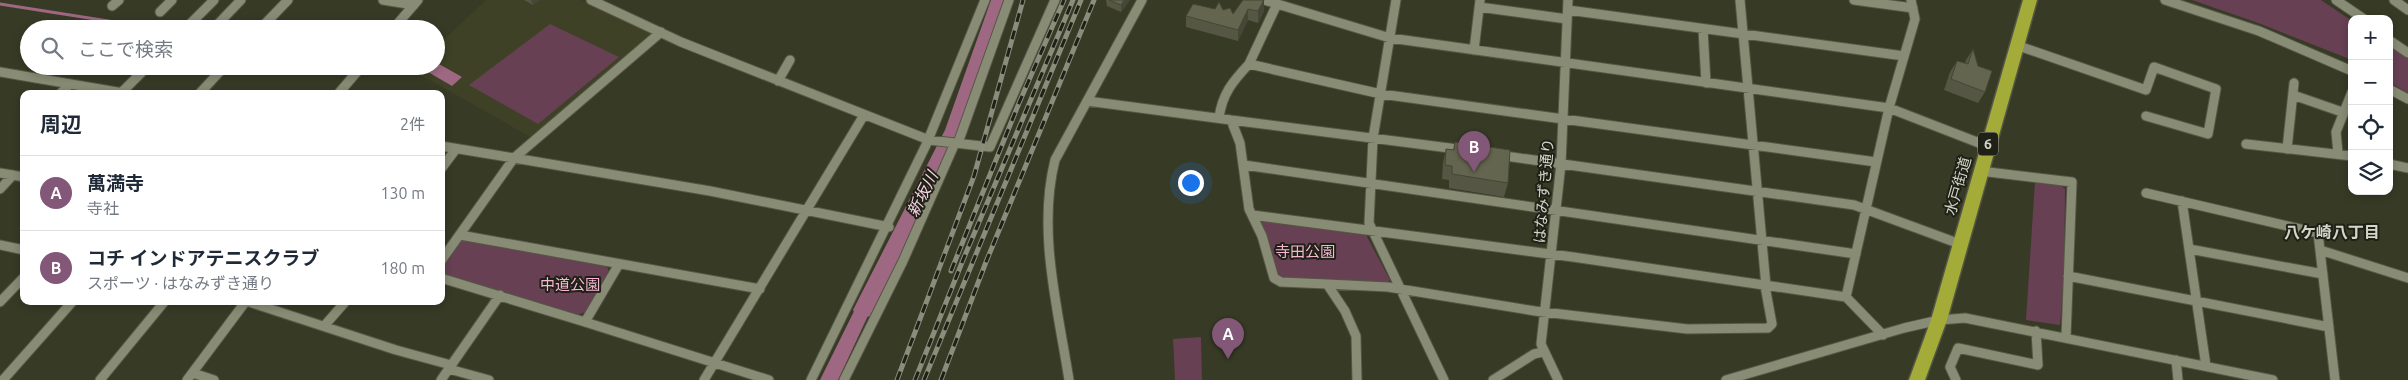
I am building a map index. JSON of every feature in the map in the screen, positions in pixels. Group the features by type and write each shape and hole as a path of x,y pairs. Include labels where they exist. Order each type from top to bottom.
{"highway":[{"name":"水戸街道","path":"1917,380 1939,320 2030,0"}],"street":[{"path":"112,6 119,0"},
{"path":"160,12 172,0"},
{"path":"194,20 214,0"},
{"path":"222,20 241,0"},
{"path":"269,20 288,0"},
{"path":"383,0 416,2"},
{"path":"811,380 932,140 985,0"},
{"path":"844,380 903,261 956,143 1009,0"},
{"path":"594,1 661,32 864,115 932,140 990,147 1055,0"},
{"path":"1069,380 1048,242 1050,190 1055,160 1142,0"},
{"path":"1264,0 1390,38 1890,108 1987,146"},
{"path":"1396,0 1373,138 1370,184 1371,230 1444,380"},
{"name":"はなみずき通り","path":"1558,380 1543,352 1541,344 1561,164 1568,0"},
{"path":"1231,120 1240,143 1249,209 1262,236 1276,280 1400,290 1545,312 1687,329 1768,328 1772,324 1761,240 1740,0"},
{"path":"1846,297 1867,210 1876,162 1915,19 1912,4 1854,0"},
{"path":"2165,0 2259,31 2348,69"},
{"path":"2336,0 2358,15"},
{"path":"2394,0 2408,10"},
{"path":"401,20 416,2"},
{"path":"1474,50 1479,3 1568,15 1703,29 1904,56"},
{"path":"1218,118 1220,100 1225,88 1248,64 1277,4"},
{"path":"1703,29 1706,83"},
{"path":"445,256 514,158 661,32"},
{"path":"2393,43 2408,53"},
{"path":"2016,45 2146,90 2154,67 2216,89 2208,134 2146,116"},
{"path":"778,81 790,60"},
{"path":"1248,64 1381,94 1876,162"},
{"path":"0,72 96,90"},
{"path":"127,90 140,75"},
{"path":"203,90 217,75"},
{"path":"341,90 354,75"},
{"path":"2287,149 2294,83"},
{"path":"64,90 70,84"},
{"path":"2393,91 2408,99"},
{"path":"2293,95 2342,112"},
{"path":"2338,153 2336,132 2348,100"},
{"path":"1087,101 1470,151"},
{"path":"704,380 864,115"},
{"path":"2246,144 2348,155"},
{"path":"445,147 690,188 888,227"},
{"path":"445,164 456,149"},
{"path":"1490,154 1854,205 1960,244"},
{"path":"1244,165 1856,254"},
{"path":"2393,165 2408,168"},
{"path":"1980,171 2072,182 2066,337"},
{"path":"0,173 20,176"},
{"path":"0,188 13,175"},
{"path":"2146,193 2318,233 2335,380"},
{"path":"2182,201 2206,366"},
{"path":"1252,214 1846,297 1883,334"},
{"path":"460,235 760,288"},
{"path":"0,245 20,249"},
{"path":"2189,249 2323,274"},
{"path":"2320,250 2408,278"},
{"path":"585,322 619,264"},
{"path":"2068,276 2329,327"},
{"path":"445,279 768,380"},
{"path":"0,302 20,281"},
{"path":"1327,284 1345,311 1356,336 1357,380"},
{"path":"441,380 500,295"},
{"path":"3,380 69,305"},
{"path":"100,380 162,305"},
{"path":"214,380 190,376 243,305"},
{"path":"259,305 488,380"},
{"path":"325,325 342,305"},
{"path":"1726,380 1883,334 1939,320 1976,318 2273,380"},
{"path":"1956,380 1950,367 1958,348 2038,365 2036,331"},
{"path":"1493,380 1534,354 1543,352"},
{"path":"2176,360 2178,380"}],"shaded area":[{"path":"486,0 581,0 655,34 532,138 421,75 445,75 445,39"},
{"path":"445,67 462,77 452,86 433,75 445,75"},
{"path":"867,285 880,290 838,380 820,380"}],"green space":[{"path":"2192,0 2321,0 2348,18 2348,58 2261,24"},
{"path":"550,24 619,57 538,124 469,85"},
{"path":"2393,49 2408,58 2408,93 2393,84"},
{"path":"2035,181 2058,183 2065,189 2064,277 2060,325 2026,320"},
{"name":"寺田公園","path":"1262,220 1365,233 1390,280 1385,284 1278,277 1259,222"},
{"name":"中道公園","path":"464,240 607,266 609,272 585,312 577,315 445,274 445,261"},
{"path":"1201,337 1202,380 1175,380 1173,339"}],"building":[{"path":"1109,0 1124,0 1121,5"},
{"path":"1243,0 1264,0 1258,11 1248,9 1238,30 1186,16 1193,4 1215,9 1219,2 1223,10 1230,8 1233,14"},
{"path":"1973,49 1978,66 1992,71 1985,92 1951,79 1957,61 1968,64"},
{"path":"1455,142 1510,150 1508,183 1452,174 1452,166 1445,165 1446,149 1454,150"}],"waterway":[{"name":"新坂川","path":"863,310 954,130 999,0"},
{"path":"0,4 102,20"}],"railway":[{"path":"897,380 974,176 1023,0"},
{"path":"951,271 1019,103 1064,0"},
{"path":"915,380 963,260 1073,0"},
{"path":"924,380 1081,0"},
{"path":"941,380 986,262 1094,0"}],"place":[{"name":"コチ インドアテニスクラブ","path":"1474,172"},
{"name":"萬満寺","path":"1228,359"}],"district":[{"name":"八ケ崎八丁目","path":"2332,232"}]}
